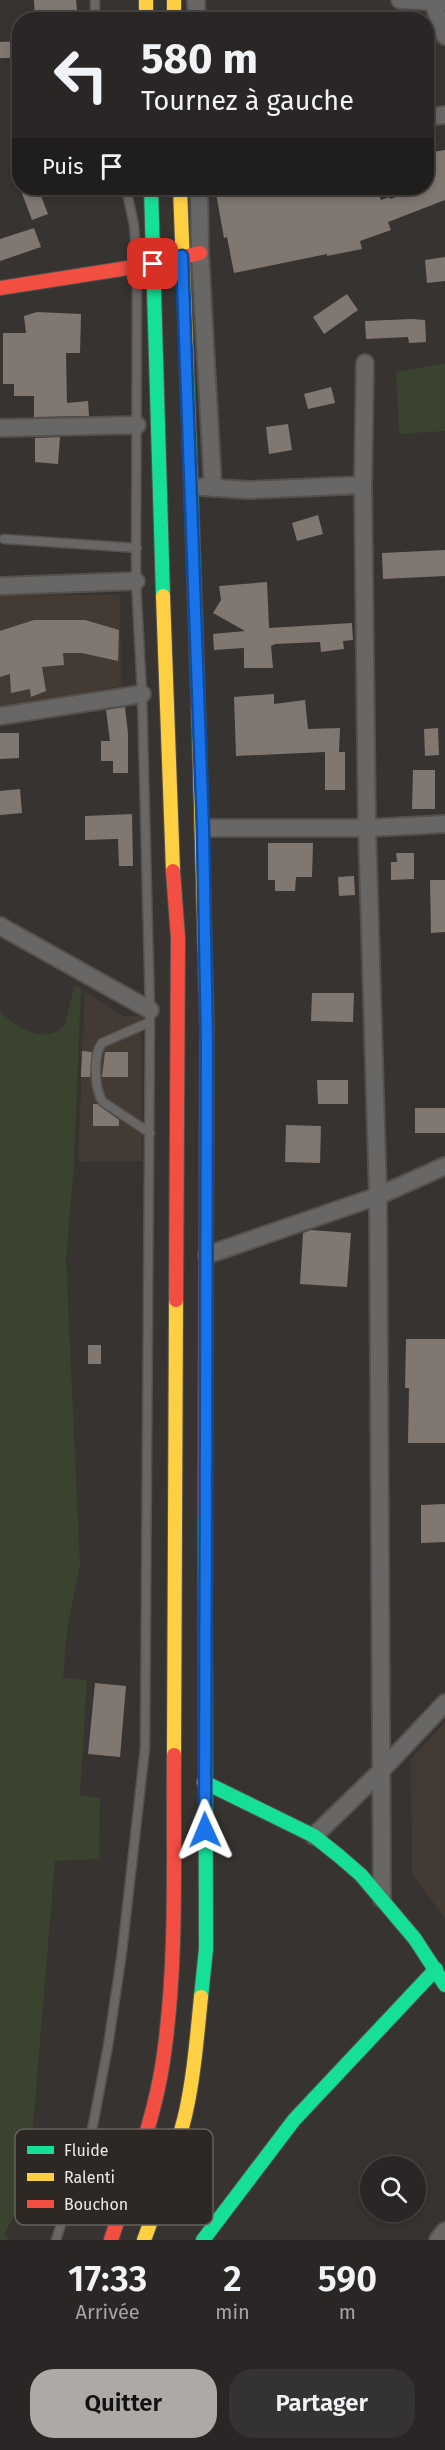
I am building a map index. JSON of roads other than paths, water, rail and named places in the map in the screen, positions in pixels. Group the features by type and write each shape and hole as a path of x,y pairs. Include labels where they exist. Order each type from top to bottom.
{"main road":[{"path":"148,2129 163,2061 173,1951 178,938 170,828 151,195"},
{"path":"180,195 203,828 207,1043 204,1782 206,1949 195,2052 181,2129"},
{"path":"0,288 153,264 200,253"},
{"path":"204,1782 315,1836 360,1875 441,1965 445,1985"},
{"path":"203,2240 294,2120 441,1965"},
{"path":"111,2240 117,2225"},
{"path":"144,2240 149,2225"}],"street":[{"path":"400,0 437,1 445,36"},
{"path":"199,195 200,253 213,488"},
{"path":"365,363 363,485 367,828 378,1196 382,1899"},
{"path":"0,428 137,425"},
{"path":"191,486 249,490 363,485"},
{"path":"0,586 136,581"},
{"path":"0,716 142,694"},
{"path":"203,828 367,828 445,824"},
{"path":"0,926 150,1016"},
{"path":"207,1255 378,1196 445,1166"},
{"path":"315,1836 445,1703"},
{"path":"438,2240 445,2231"}],"lane":[{"path":"92,2129 108,2046 122,1952 145,1748 150,1016 142,694 136,581 137,265 134,225 128,195"},
{"path":"4,539 136,548"},
{"path":"150,1016 102,1042 97,1050 98,1095 103,1102 150,1133"},
{"path":"56,2240 61,2225"}]}
